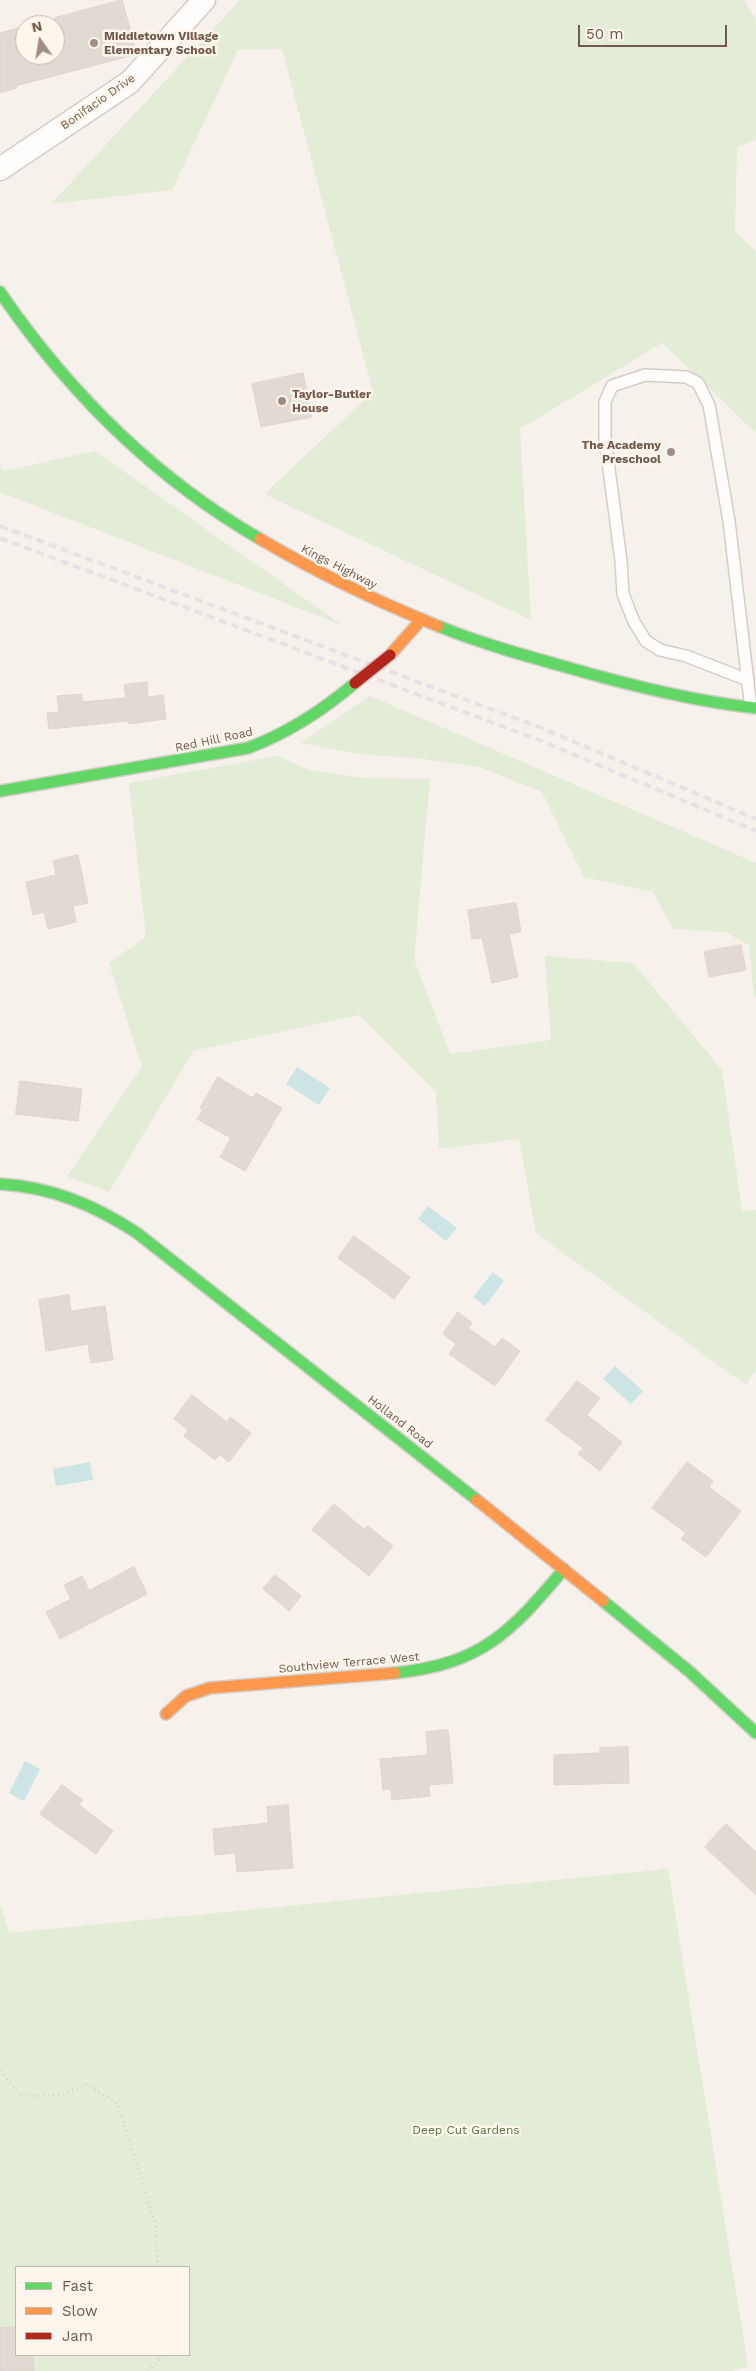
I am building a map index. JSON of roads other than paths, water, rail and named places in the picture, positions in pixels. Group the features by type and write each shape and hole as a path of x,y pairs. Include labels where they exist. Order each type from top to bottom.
{"street":[{"name":"Bonifacio Drive","path":"0,169 130,82 204,0"},
{"name":"Kings Highway","path":"0,292 29,335 75,390 121,436 175,482 242,530 305,567 368,598 540,661 694,701 754,708"},
{"name":"Red Hill Road","path":"0,791 248,748 273,740 298,726 333,702 390,655 422,619"},
{"name":"Holland Road","path":"0,1184 30,1186 62,1194 89,1204 115,1218 564,1569 690,1672 756,1733"},
{"name":"Southview Terrace West","path":"166,1714 186,1696 210,1688 412,1672 452,1664 474,1654 515,1625 564,1569"}],"lane":[{"path":"748,680 686,656 660,650 646,641 634,622 623,594 621,562 605,438 605,402 612,386 645,375 686,377 698,383 710,405 729,521 748,680 754,708"}],"railway":[{"path":"0,526 544,729 756,819"},
{"path":"0,538 539,740 756,831"}],"place":[{"name":"Middletown Village Elementary School","path":"94,43"},
{"name":"Taylor-Butler House","path":"282,401"},
{"name":"The Academy Preschool","path":"671,452"}],"park label":[{"name":"Deep Cut Gardens","path":"466,2130"}]}
